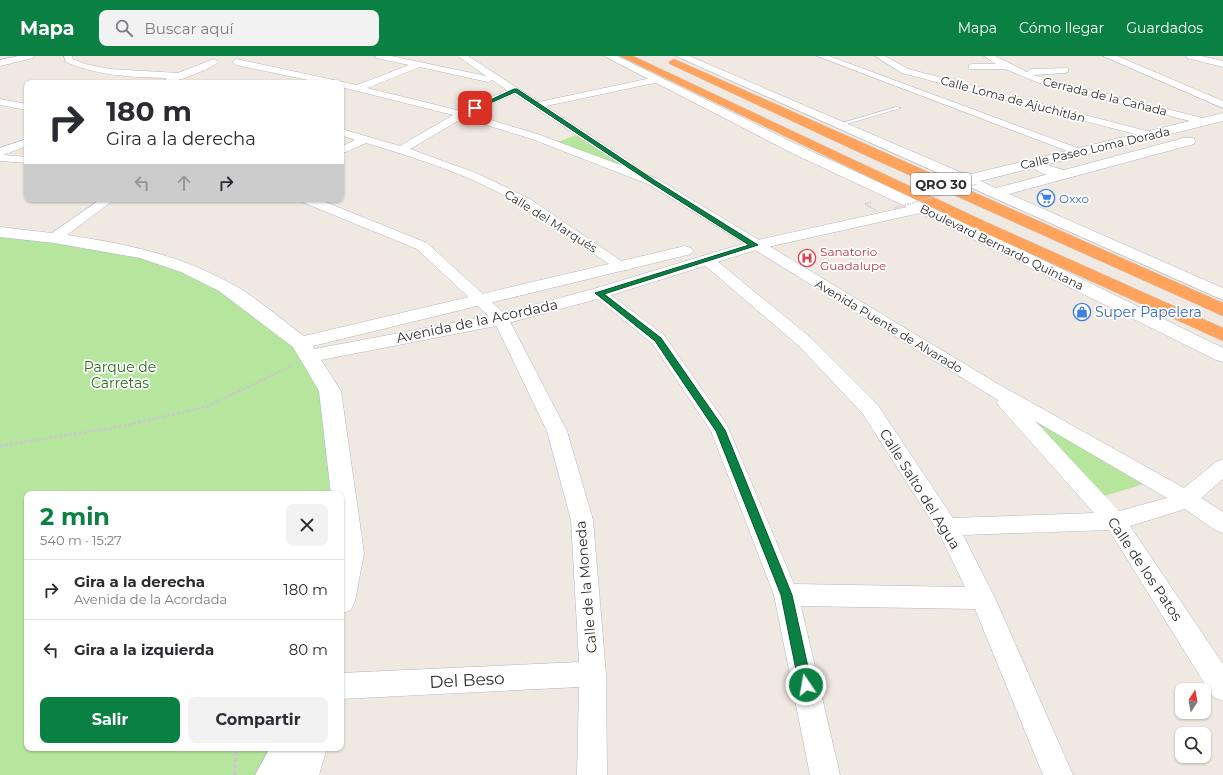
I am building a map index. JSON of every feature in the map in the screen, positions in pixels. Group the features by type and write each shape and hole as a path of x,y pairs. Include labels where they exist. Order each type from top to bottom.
{"highway":[{"path":"618,56 703,96 720,101"},
{"name":"Boulevard Bernardo Quintana","path":"625,56 980,225 1223,335"},
{"name":"QRO 30","path":"660,56 872,154 1223,310"},
{"path":"766,94 872,154"}],"street":[{"path":"0,64 30,56"},
{"path":"68,56 69,60 83,67 178,80 230,60"},
{"path":"203,56 230,60 321,80"},
{"path":"379,56 499,81"},
{"path":"462,56 499,81 516,90 652,181"},
{"name":"Boulevard Bernardo Quintana","path":"609,56 900,204 922,208 1223,356"},
{"path":"681,56 972,182 1223,295"},
{"name":"Calle Loma de Ajuchitlán","path":"821,56 1079,152"},
{"name":"Calle Loma de Ajuchitlán","path":"879,56 906,71 1150,135"},
{"name":"Cerrada de la Cañada","path":"988,56 1020,73 1042,81 1206,122"},
{"path":"1108,56 1223,106 1217,111 1223,117"},
{"path":"1190,56 1223,64"},
{"path":"358,88 421,64"},
{"path":"972,67 1005,66"},
{"path":"1020,73 1065,70"},
{"path":"538,105 656,80"},
{"name":"Avenida Puente de Alvarado","path":"344,85 462,114 533,136 652,181 992,388 1186,499 1223,524"},
{"path":"401,150 462,114 516,90"},
{"path":"0,102 24,106"},
{"name":"Calle Paseo Loma Dorada","path":"972,182 1038,161 1223,117"},
{"name":"Calle del Marqués","path":"344,133 401,150 472,176 525,202 623,267"},
{"path":"0,144 24,135"},
{"name":"Calle Paseo Loma Dorada","path":"995,193 1204,137"},
{"path":"344,150 365,139"},
{"path":"0,152 24,143"},
{"path":"0,158 24,160"},
{"path":"1038,161 1038,166 1063,174"},
{"path":"54,238 105,202"},
{"name":"Calle de la Moneda","path":"314,202 422,246 481,300 501,319 557,431 582,520 593,674 592,775"},
{"name":"Avenida de la Acordada","path":"299,355 501,319 599,293 706,259 749,241 900,204"},
{"name":"Avenida de la Acordada","path":"299,355 481,300 623,267 922,208"},
{"path":"2,232 54,238 143,254 187,268 225,287 299,355 330,391 343,491"},
{"name":"Calle Salto del Agua","path":"706,259 805,342 870,409 947,527 983,598 1058,775"},
{"path":"599,293 658,339 720,430 786,595 825,775"},
{"name":"Calle de los Patos","path":"992,388 1115,521 1223,688"},
{"path":"947,527 1115,521 1174,504 1186,499 1223,467"},
{"path":"344,498 351,552 344,586"},
{"path":"786,595 983,598"},
{"name":"Del Beso","path":"344,686 593,674"},
{"path":"270,775 285,751"},
{"path":"302,775 309,751"}],"lane":[{"path":"838,125 898,108"}],"path":[{"path":"900,204 972,182"},
{"path":"865,204 878,212"},
{"path":"0,446 118,427 206,407 299,355"},
{"path":"235,775 236,751"}],"green space":[{"path":"582,133 652,181 552,144"},
{"name":"Parque de Carretas","path":"0,233 143,254 225,287 301,343 330,391 341,491 24,491 24,751 309,751 302,775 0,775"},
{"path":"1035,420 1147,483 1104,496"}],"place":[{"name":"Oxxo","path":"1046,198"},
{"name":"Sanatorio Guadalupe","path":"807,258"},
{"name":"Super Papelera","path":"1082,312"}],"route":[{"path":"475,108 516,90 652,181 755,245 599,293 658,339 720,430 786,595 806,685"}]}
